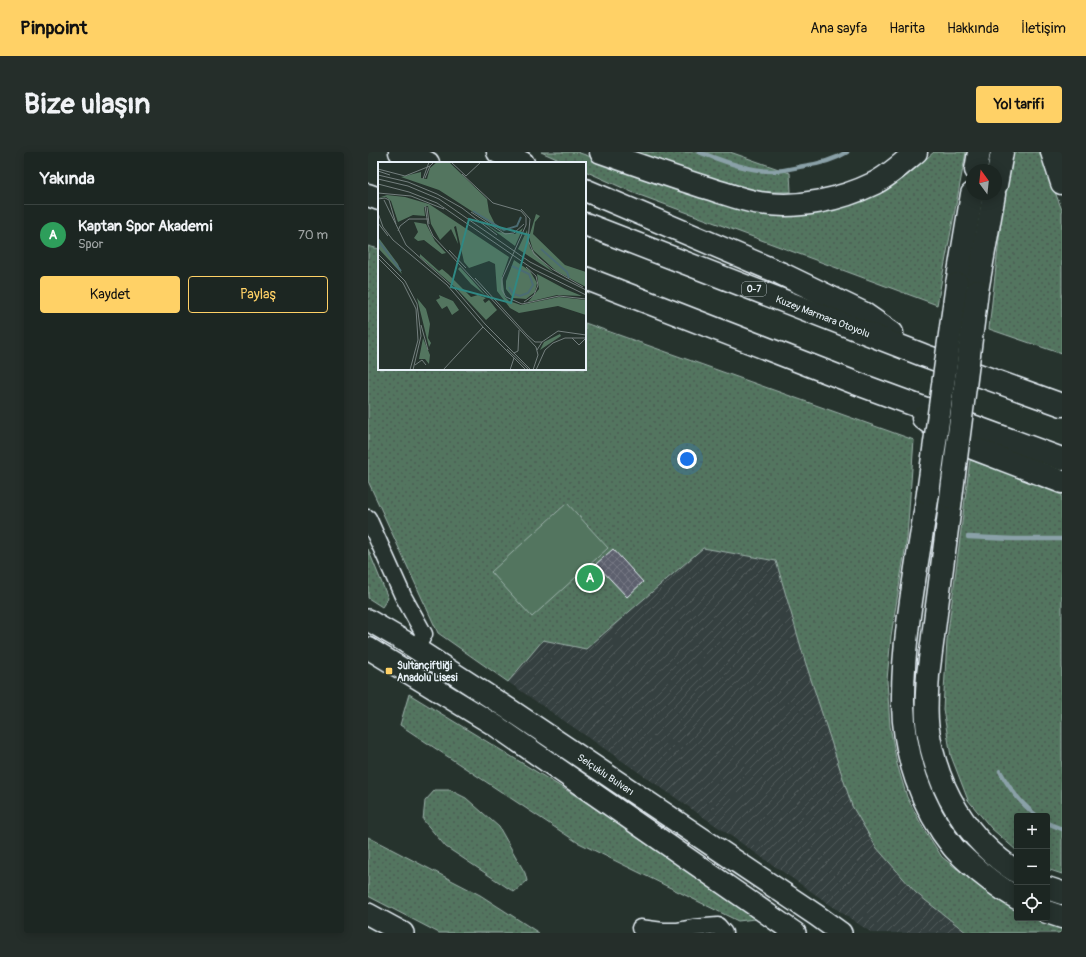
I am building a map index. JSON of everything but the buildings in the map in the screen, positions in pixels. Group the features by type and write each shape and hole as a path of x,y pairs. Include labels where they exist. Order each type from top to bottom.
{"highway":[{"path":"400,152 425,162"},
{"path":"498,152 521,162"},
{"path":"600,152 721,192 758,203 777,205 823,201 848,194 875,182 898,167 916,152"},
{"path":"977,164 979,152"},
{"path":"1000,164 1002,152"},
{"path":"1052,152 1062,183"},
{"path":"586,190 780,273 862,313 923,355"},
{"path":"368,195 378,199"},
{"path":"971,200 957,284 910,612 903,679 904,713 906,735 912,766 921,792 936,821 953,848 998,887 1014,896"},
{"path":"993,200 978,291 928,669 926,703 928,729 933,754 942,781 965,825 982,844 1002,862 1014,870"},
{"name":"Kuzey Marmara Otoyolu","path":"586,224 923,355 1062,405"},
{"path":"586,278 896,398 1062,459"},
{"path":"896,398 952,440 1062,482"},
{"path":"1050,889 1062,892"},
{"path":"1050,913 1062,917"}],"main road":[{"name":"Selçuklu Bulvarı","path":"368,620 416,649 532,725 841,933"},
{"path":"368,648 496,726 795,933"},
{"path":"368,914 403,933"}],"street":[{"path":"368,518 403,596 424,634 416,649"},
{"path":"640,928 677,931 718,926 724,933"}],"shaded area":[{"path":"703,548 776,561 805,661 876,847 916,893 967,933 872,933 508,682 543,640 586,649"}],"green space":[{"path":"541,152 577,152 722,203 877,194 904,178 934,152 966,152 937,305 634,193 586,171 586,162 564,162"},
{"path":"627,152 730,152 790,173 791,192 754,192"},
{"path":"1014,152 1042,152 1046,169 1062,210 1062,354 989,329 1002,213"},
{"path":"368,246 378,249 378,370 586,370 586,323 914,440 907,538 891,636 887,680 890,726 897,764 907,797 922,826 942,857 985,891 1014,907 1014,921 1044,921 1062,926 1062,933 967,933 916,893 876,847 852,806 805,661 776,561 703,548 586,649 543,640 508,682 438,633 368,481"},
{"path":"970,460 1062,493 1062,874 1050,870 1050,813 1014,813 1014,848 991,828 968,800 951,756 943,709 947,640"},
{"path":"567,503 608,548 532,617 491,572"},
{"path":"368,549 388,598 382,607 368,598"},
{"path":"409,694 581,799 755,919 738,921 577,842 400,725"},
{"path":"435,790 450,790 466,798 499,827 525,873 527,881 514,892 446,847 423,820 425,801"},
{"path":"368,837 480,895 539,933 439,933 368,896"}],"waterway":[{"path":"699,152 726,162 764,171 785,170 821,163 847,152"},
{"path":"968,537 1062,539"},
{"path":"1000,771 1007,784 1034,813"},
{"path":"1050,824 1062,829"}],"place":[{"name":"Kaptan Spor Akademi","path":"590,578"},
{"name":"Sultançiftliği Anadolu Lisesi","path":"389,671"}]}
